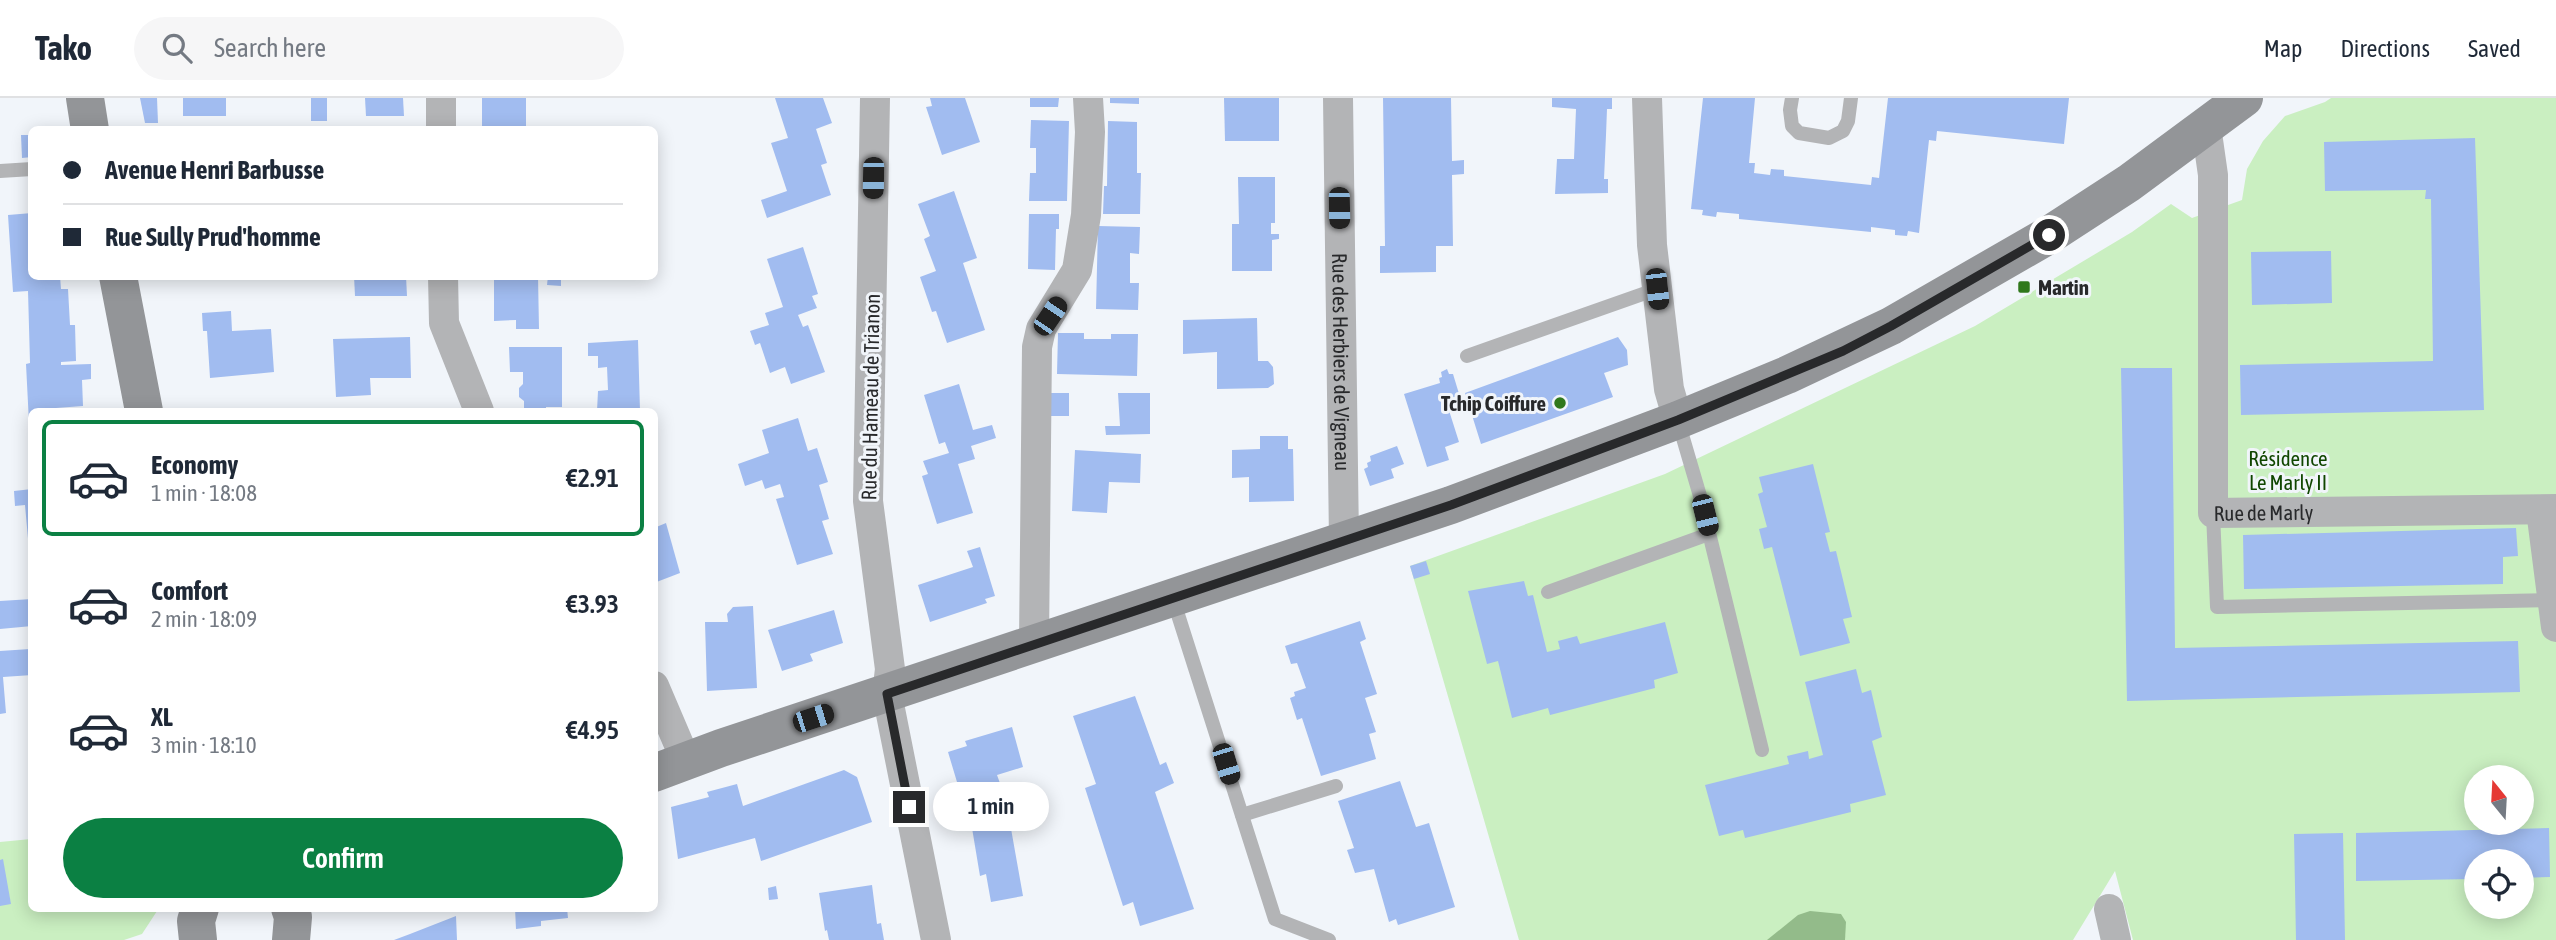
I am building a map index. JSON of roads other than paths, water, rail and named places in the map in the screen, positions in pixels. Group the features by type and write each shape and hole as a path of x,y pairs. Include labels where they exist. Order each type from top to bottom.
{"street":[{"path":"85,98 89,126"},
{"path":"441,98 441,126"},
{"name":"Rue du Hameau de Trianon","path":"875,98 868,500 890,669 887,694 936,940"},
{"path":"1034,643 1037,347 1041,329 1077,270 1086,215 1090,132 1088,98"},
{"name":"Rue des Herbiers de Vigneau","path":"1338,98 1343,541"},
{"path":"1647,98 1652,245 1668,389 1678,420"},
{"path":"658,706 670,767 1451,505 1678,420 1821,360 1891,326 2049,235 2129,183 2223,108"},
{"name":"Rue de Marly","path":"2223,108 2213,174 2213,513 2548,509 2554,613"},
{"path":"119,280 144,408"},
{"path":"443,280 444,323 478,408"},
{"path":"2109,909 2116,940"},
{"path":"198,940 199,912"}],"lane":[{"path":"1792,98 1792,126 1799,133 1829,138 1843,131 1848,121 1852,98"},
{"path":"0,171 28,169"},
{"path":"1467,356 1657,289"},
{"path":"1678,420 1762,750"},
{"path":"2213,513 2217,607 2554,613"},
{"path":"1548,592 1709,534"},
{"path":"1172,598 1275,919 1329,940"},
{"path":"1242,815 1336,786"}],"place":[{"name":"Martin","path":"2024,287"},
{"name":"Tchip Coiffure","path":"1560,403"}],"park label":[{"name":"Résidence Le Marly II","path":"2288,470"}]}
